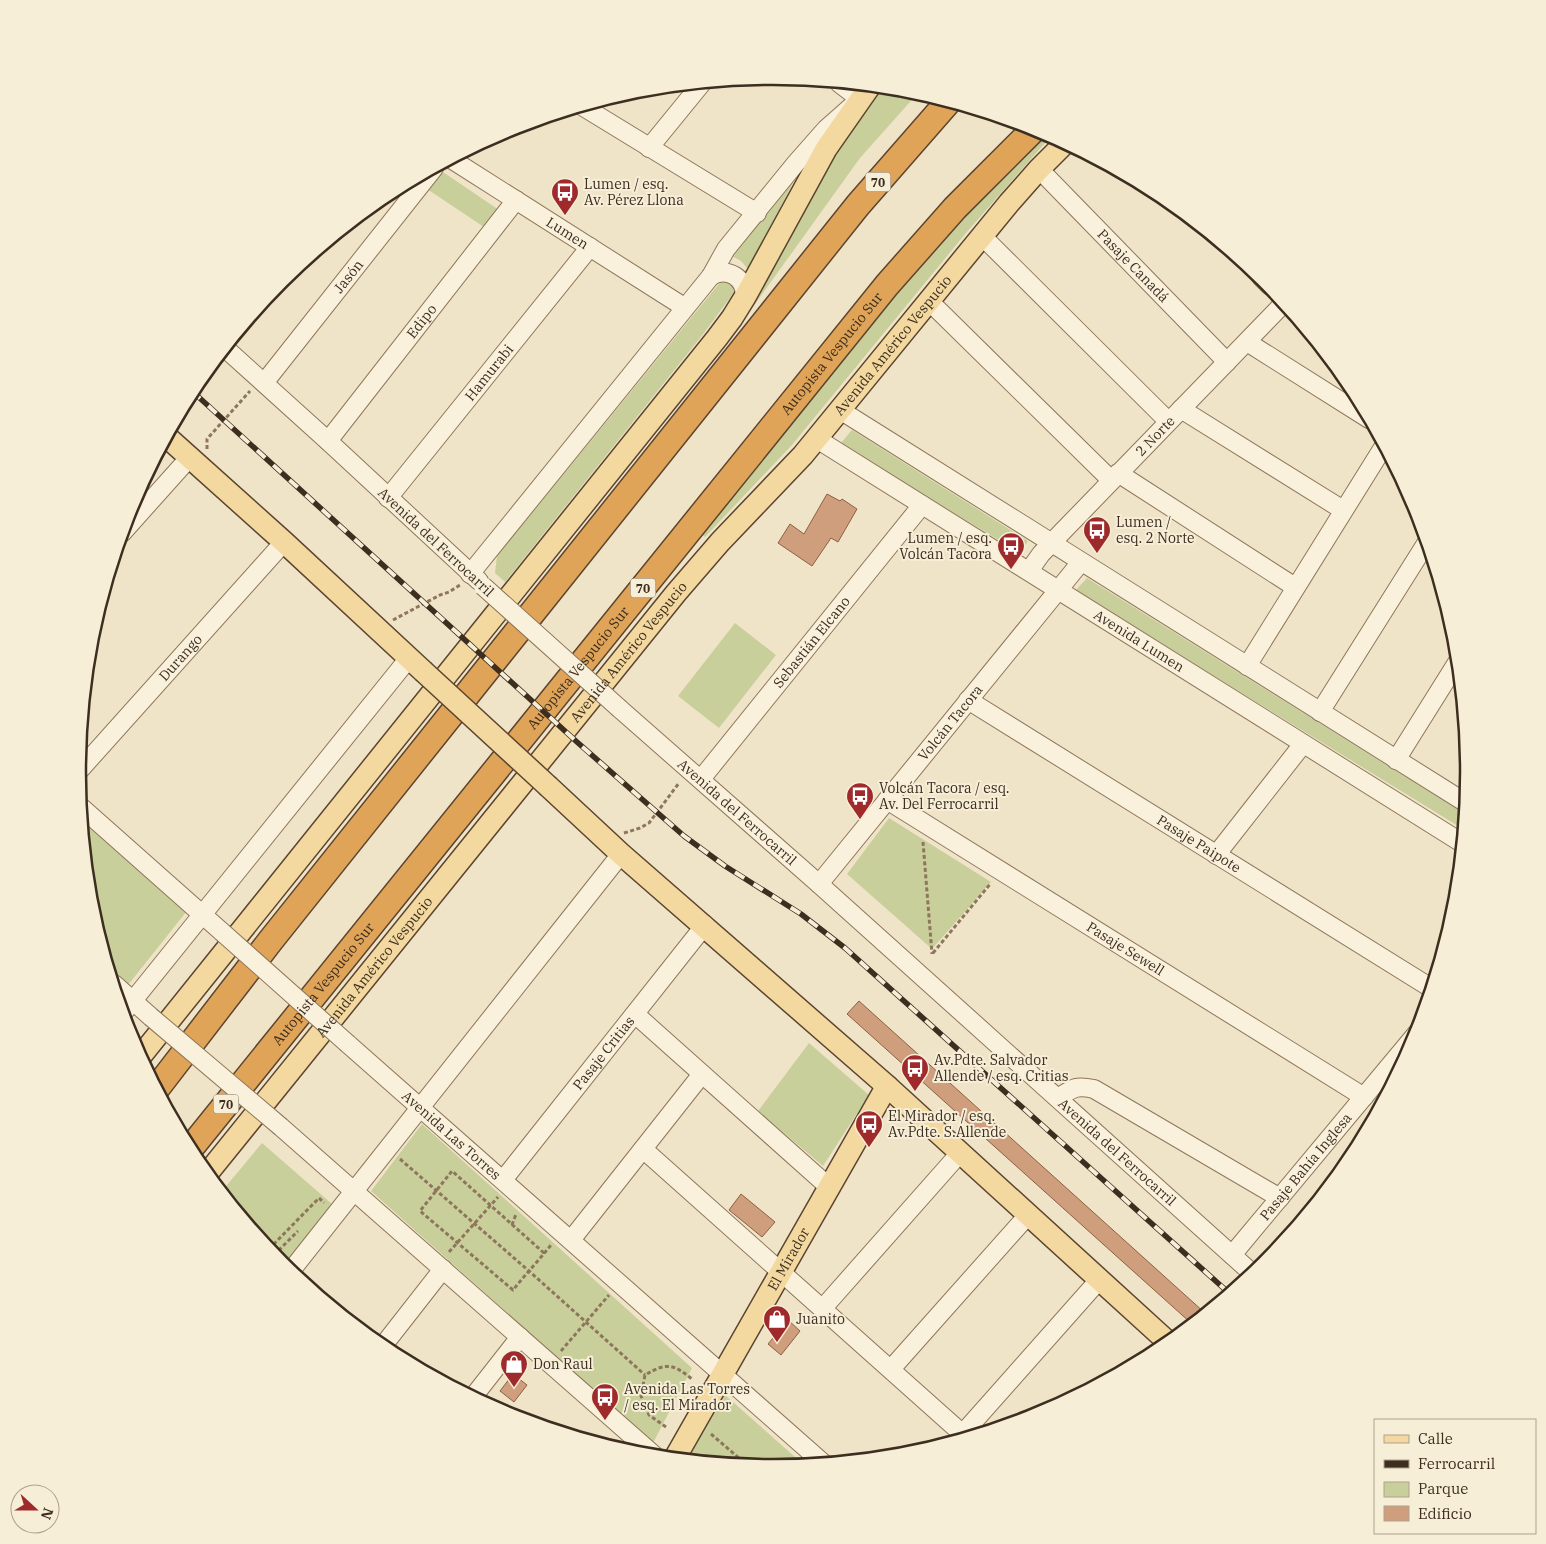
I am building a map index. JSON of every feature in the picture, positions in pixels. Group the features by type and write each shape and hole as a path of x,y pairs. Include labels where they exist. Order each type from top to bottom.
{"highway":[{"name":"70","path":"161,1083 271,940 858,205 944,106"},
{"name":"Autopista Vespucio Sur","path":"195,1143 888,285 954,208 1029,134"}],"main road":[{"path":"145,1051 732,318 804,186 826,149 865,92"},
{"name":"Avenida Américo Vespucio","path":"212,1168 681,587 720,542 790,470 817,439 982,236 1039,169 1060,148"},
{"path":"171,441 284,542 614,847 887,1086 1163,1337"},
{"name":"El Mirador","path":"678,1452 887,1086"}],"street":[{"path":"649,148 697,89"},
{"path":"470,574 684,307 711,276 726,250 810,146 865,92"},
{"path":"588,110 756,212"},
{"name":"Lumen","path":"457,163 684,307"},
{"name":"Pasaje Canadá","path":"1039,169 1227,362"},
{"name":"Jasón","path":"264,383 424,181"},
{"name":"Edipo","path":"328,441 516,200"},
{"path":"982,236 1168,421"},
{"name":"Hamurabi","path":"388,498 590,247"},
{"path":"711,276 723,272 735,275 743,284 745,297"},
{"path":"929,301 1115,476 1295,588"},
{"name":"2 Norte","path":"1029,571 1051,543 1279,308"},
{"path":"1247,342 1357,412"},
{"name":"Avenida del Ferrocarril","path":"230,352 483,586 820,884 1247,1269"},
{"path":"1181,409 1343,510"},
{"path":"840,410 1459,799"},
{"name":"Avenida Lumen","path":"817,439 1456,840"},
{"path":"1247,666 1380,452"},
{"path":"133,521 193,460"},
{"name":"Sebastián Elcano","path":"695,774 922,506"},
{"name":"Durango","path":"86,763 284,542"},
{"path":"1320,712 1423,548"},
{"name":"Volcán Tacora","path":"820,884 1081,562"},
{"path":"416,665 203,915 128,1007 151,1017 281,1127 645,1447"},
{"path":"1396,760 1452,670"},
{"name":"Pasaje Paipote","path":"968,700 1426,985"},
{"path":"1216,854 1303,744"},
{"name":"Pasaje Sewell","path":"887,800 1364,1096"},
{"name":"Avenida Las Torres","path":"87,812 817,1458"},
{"path":"295,1266 420,1107 614,847"},
{"name":"Pasaje Critias","path":"505,1183 705,925"},
{"path":"635,1014 829,1187"},
{"name":"Pasaje Bahía Inglesa","path":"1232,1255 1399,1054"},
{"path":"566,1236 643,1149 702,1074"},
{"path":"1058,1098 1074,1087 1080,1086 1094,1089 1280,1198"},
{"path":"643,1149 891,1369 959,1434"},
{"path":"823,1308 960,1153"},
{"path":"891,1369 1028,1215"},
{"path":"387,1340 440,1267"},
{"path":"967,1431 1099,1280"},
{"path":"476,1391 520,1337"}],"path":[{"path":"193,460 206,452 208,439 249,392 264,383"},
{"path":"377,628 453,590 470,574"},
{"path":"614,847 618,835 645,826 695,774"},
{"path":"922,842 932,954 1001,871"},
{"path":"398,1157 645,1375"},
{"path":"544,1253 452,1171 420,1210 513,1290 544,1253 566,1236"},
{"path":"440,1267 505,1183"},
{"path":"274,1244 319,1198 325,1204"},
{"path":"550,1363 619,1283"},
{"path":"666,1427 649,1415 646,1409 641,1396 645,1375 661,1366 679,1369 692,1380"},
{"path":"711,1434 739,1458"}],"green space":[{"path":"877,93 912,99 860,158 745,318 744,314 815,180"},
{"path":"1039,138 1046,142 966,233 792,445 705,537 700,533 940,238"},
{"path":"441,171 502,212 490,231 427,189"},
{"path":"795,179 748,269 741,261 732,256"},
{"path":"722,280 729,281 735,291 704,333 505,582 495,573 497,556"},
{"path":"852,430 1028,541 1020,553 840,444"},
{"path":"1087,578 1459,810 1458,826 1075,591"},
{"path":"735,623 776,655 719,728 678,696"},
{"path":"889,818 991,882 932,949 847,874"},
{"path":"88,826 187,911 128,985 116,975 109,950 99,906"},
{"path":"809,1043 869,1095 823,1166 758,1111"},
{"path":"422,1124 692,1368 653,1443 371,1191"},
{"path":"262,1143 332,1204 288,1259 256,1225 226,1187"},
{"path":"725,1395 797,1458 728,1458 691,1454"}],"building":[{"path":"827,494 840,501 842,499 857,509 838,542 831,538 812,566 778,543 790,524 804,534"},
{"path":"859,1001 1201,1309 1187,1320 847,1014"},
{"path":"741,1194 775,1222 762,1237 729,1210"},
{"path":"788,1320 800,1331 781,1355 768,1344"},
{"name":"Don Raul","path":"513,1374 527,1385 514,1402 500,1391"}],"railway":[{"path":"198,396 577,742 684,836 725,866 801,914 845,948 1225,1290"}],"place":[{"name":"Lumen / esq. Av. Pérez Llona","path":"565,216"},
{"name":"Lumen / esq. 2 Norte","path":"1097,554"},
{"name":"Lumen / esq. Volcán Tacora","path":"1011,570"},
{"name":"Volcán Tacora / esq. Av. Del Ferrocarril","path":"860,820"},
{"name":"Av.Pdte. Salvador Allende / esq. Critias","path":"915,1092"},
{"name":"El Mirador / esq. Av.Pdte. S.Allende","path":"869,1148"},
{"name":"Juanito","path":"777,1343"},
{"name":"Don Raul","path":"514,1388"},
{"name":"Avenida Las Torres / esq. El Mirador","path":"605,1421"}]}
